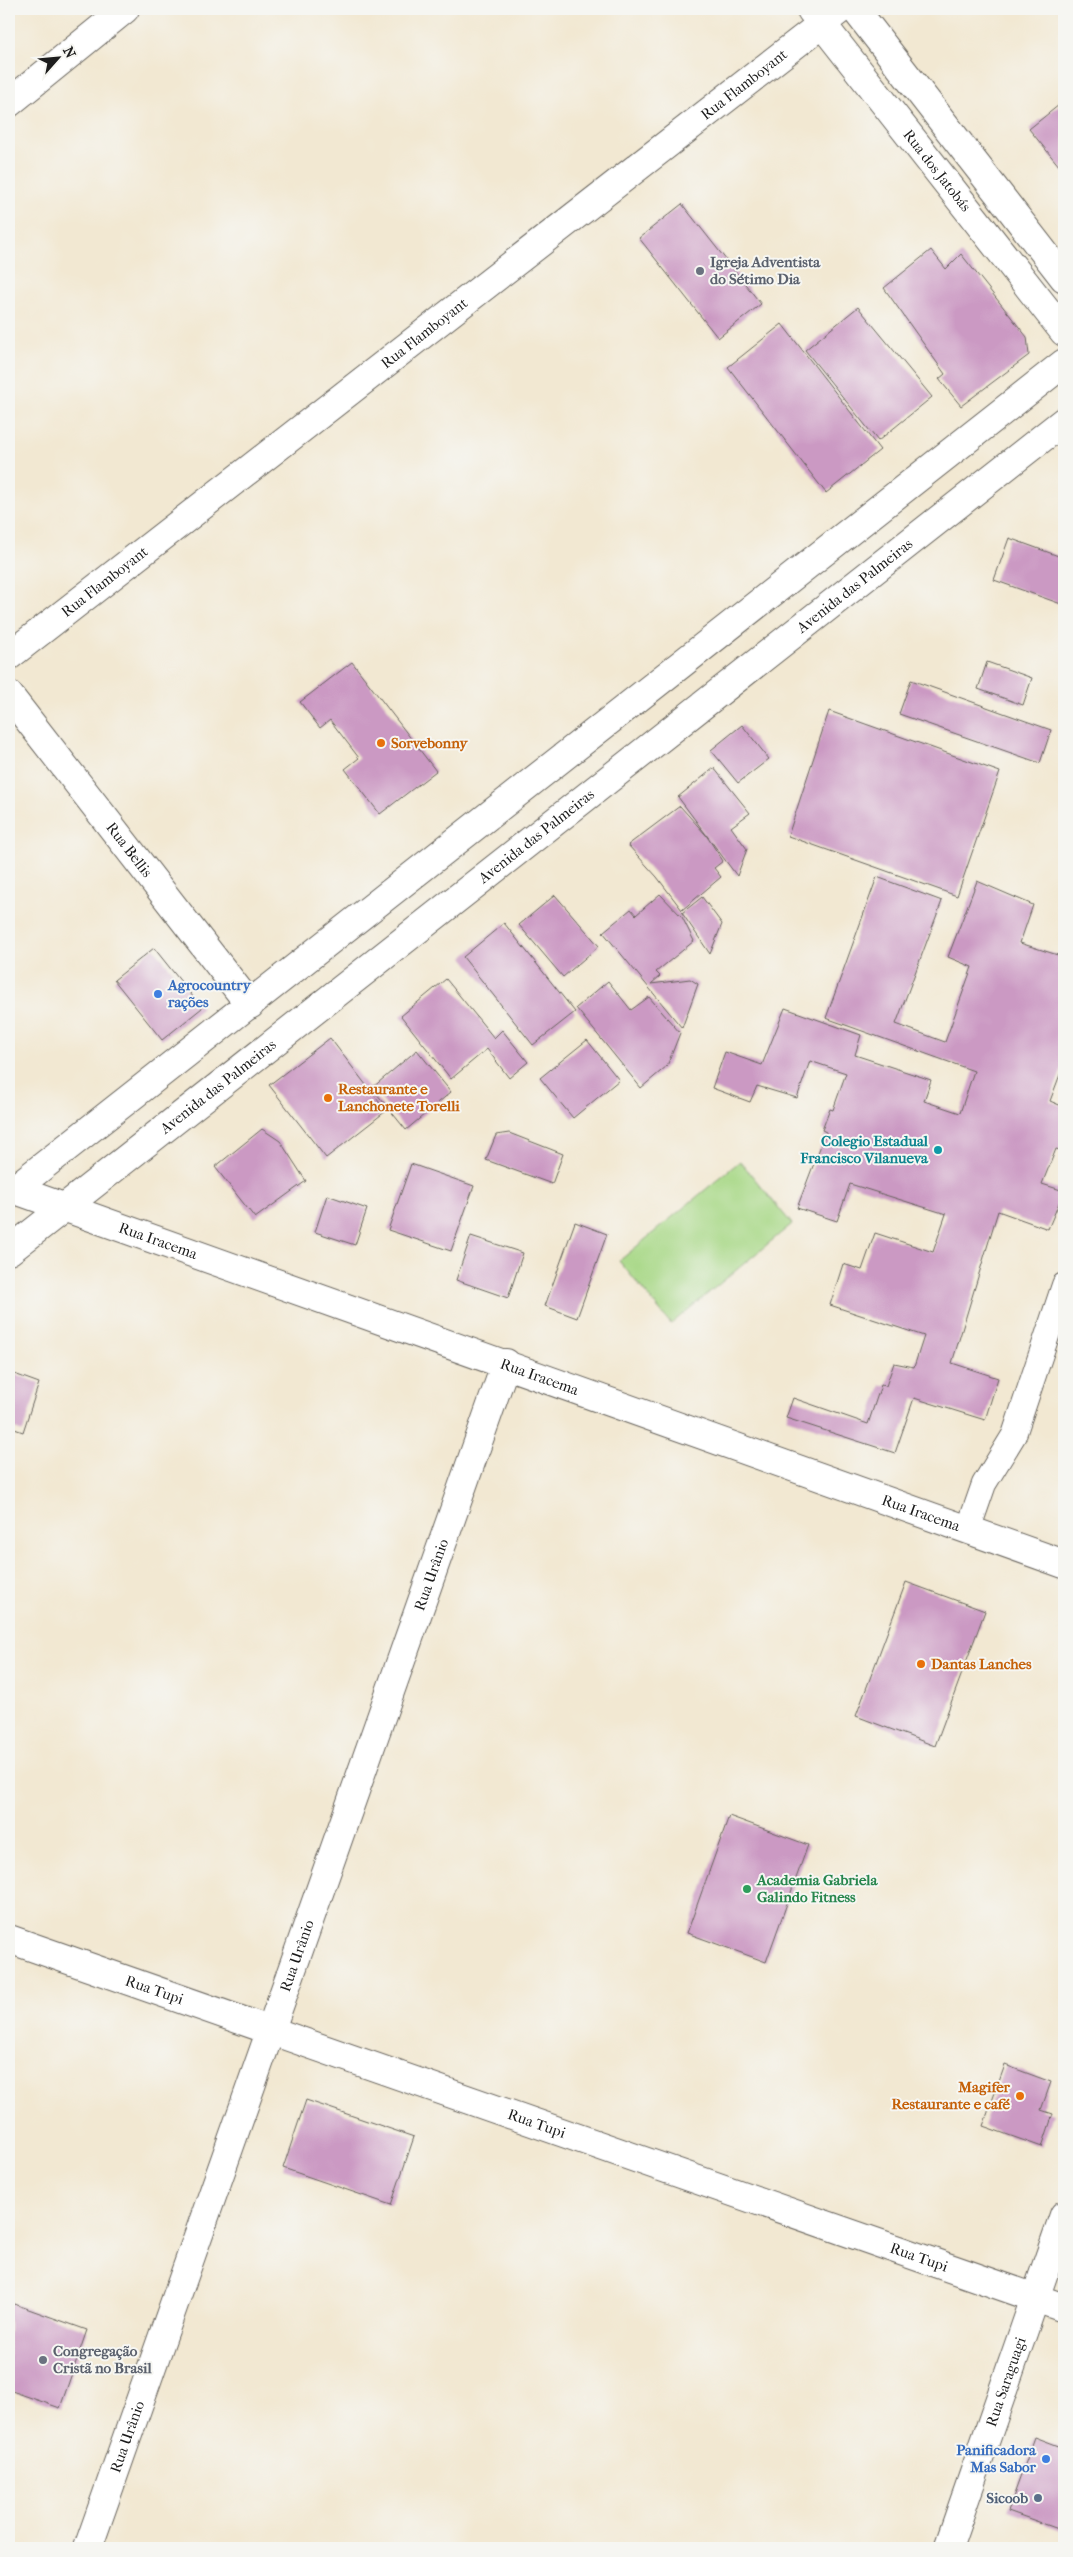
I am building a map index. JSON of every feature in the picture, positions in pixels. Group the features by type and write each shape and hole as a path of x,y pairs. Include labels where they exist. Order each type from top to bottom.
{"street":[{"path":"96,9 130,9"},
{"path":"9,102 124,9"},
{"path":"854,9 1064,278"},
{"name":"Rua dos Jatobás","path":"824,14 1064,332"},
{"name":"Rua Flamboyant","path":"9,656 824,14"},
{"path":"11,1191 224,1026 1064,364"},
{"name":"Avenida das Palmeiras","path":"9,1251 1064,421"},
{"name":"Rua Bellis","path":"9,695 250,1005"},
{"path":"224,1026 251,1059"},
{"name":"Rua Iracema","path":"11,1191 65,1207 506,1363 1064,1564"},
{"name":"Rua Urânio","path":"88,2548 272,2031 506,1363"},
{"name":"Rua Tupi","path":"9,1940 1064,2308"},
{"name":"Rua Saraguagi","path":"948,2548 1064,2215"}],"lane":[{"path":"968,1530 984,1484 1014,1435 1064,1285"}],"green space":[{"path":"740,1161 792,1224 671,1324 619,1261"}],"building":[{"path":"1064,101 1064,172 1029,129"},
{"name":"Igreja Adventista do Sétimo Dia","path":"682,204 761,304 718,338 639,238"},
{"path":"931,250 946,269 961,254 1027,337 1029,355 961,406 939,379 945,374 884,288"},
{"path":"858,307 932,397 878,441 805,350"},
{"path":"782,324 880,450 826,493 728,367"},
{"path":"1009,538 1064,558 1064,605 994,580"},
{"name":"Sorvebonny","path":"352,662 436,771 380,814 345,769 359,758 330,720 320,728 300,702"},
{"path":"987,662 1032,678 1023,705 978,689"},
{"path":"911,680 1051,730 1040,763 899,714"},
{"path":"829,711 1000,772 957,896 788,836"},
{"path":"742,725 769,759 738,783 711,750"},
{"path":"714,768 750,813 731,827 747,849 737,876 678,797"},
{"path":"680,806 706,835 723,861 714,868 721,877 682,910 657,877 628,845"},
{"name":"Colegio Estadual Francisco Vilanueva","path":"877,877 942,901 896,1024 945,1042 972,967 948,957 977,881 1033,905 1020,943 1064,957 1064,1064 1050,1101 1064,1107 1064,1151 1056,1149 1042,1184 1064,1191 1048,1229 998,1211 952,1363 998,1378 985,1420 914,1398 895,1453 786,1418 793,1398 868,1424 881,1385 886,1386 894,1363 914,1367 924,1336 830,1305 843,1264 862,1270 875,1233 933,1252 946,1214 850,1184 837,1221 797,1208 826,1132 822,1130 830,1109 833,1110 846,1073 810,1061 797,1098 757,1086 750,1102 712,1088 725,1052 762,1065 785,1008 861,1035 855,1055 931,1080 924,1101 960,1113 974,1071 826,1018"},
{"path":"660,894 682,917 694,941 656,972 660,976 651,984 690,979 698,984 682,1028 603,932 631,909 636,915"},
{"path":"555,895 599,946 563,977 519,925"},
{"path":"702,897 722,924 710,954 682,913"},
{"path":"504,923 575,1012 533,1045 463,957"},
{"name":"Agrocountry rações","path":"154,948 202,1008 162,1040 114,980"},
{"path":"446,979 494,1038 502,1030 528,1062 509,1078 487,1049 451,1079 401,1016"},
{"path":"608,981 631,1010 649,997 680,1033 667,1066 641,1088 576,1008"},
{"name":"Restaurante e Lanchonete Torelli","path":"330,1038 386,1111 326,1158 269,1085"},
{"path":"587,1040 619,1080 573,1118 540,1078"},
{"path":"417,1050 451,1092 406,1130 372,1088"},
{"path":"262,1129 280,1141 306,1181 255,1218 215,1167"},
{"path":"509,1133 563,1154 552,1184 486,1160 496,1135"},
{"path":"411,1164 474,1186 451,1251 388,1230"},
{"path":"327,1195 367,1209 355,1245 315,1232"},
{"path":"575,1222 607,1234 577,1318 545,1306"},
{"path":"471,1236 523,1253 508,1298 456,1280"},
{"path":"9,1372 39,1383 23,1432 9,1427"},
{"name":"Dantas Lanches","path":"906,1582 985,1611 935,1746 856,1716"},
{"name":"Academia Gabriela Galindo Fitness","path":"729,1816 808,1845 766,1962 687,1933"},
{"name":"Magifer Restaurante e café","path":"1005,2065 1051,2082 1041,2110 1053,2114 1042,2147 983,2126"},
{"path":"306,2100 414,2137 391,2205 283,2168"},
{"name":"Congregação Cristã no Brasil","path":"9,2302 87,2330 60,2408 9,2390"},
{"name":"Sicoob","path":"1035,2437 1064,2448 1064,2531 1008,2511"}],"place":[{"name":"Igreja Adventista do Sétimo Dia","path":"700,271"},
{"name":"Sorvebonny","path":"381,743"},
{"name":"Agrocountry rações","path":"158,994"},
{"name":"Restaurante e Lanchonete Torelli","path":"328,1098"},
{"name":"Colegio Estadual Francisco Vilanueva","path":"938,1150"},
{"name":"Dantas Lanches","path":"921,1664"},
{"name":"Academia Gabriela Galindo Fitness","path":"747,1889"},
{"name":"Magifer Restaurante e café","path":"1020,2096"},
{"name":"Congregação Cristã no Brasil","path":"43,2360"},
{"name":"Panificadora Mas Sabor","path":"1046,2459"},
{"name":"Sicoob","path":"1038,2498"}]}
